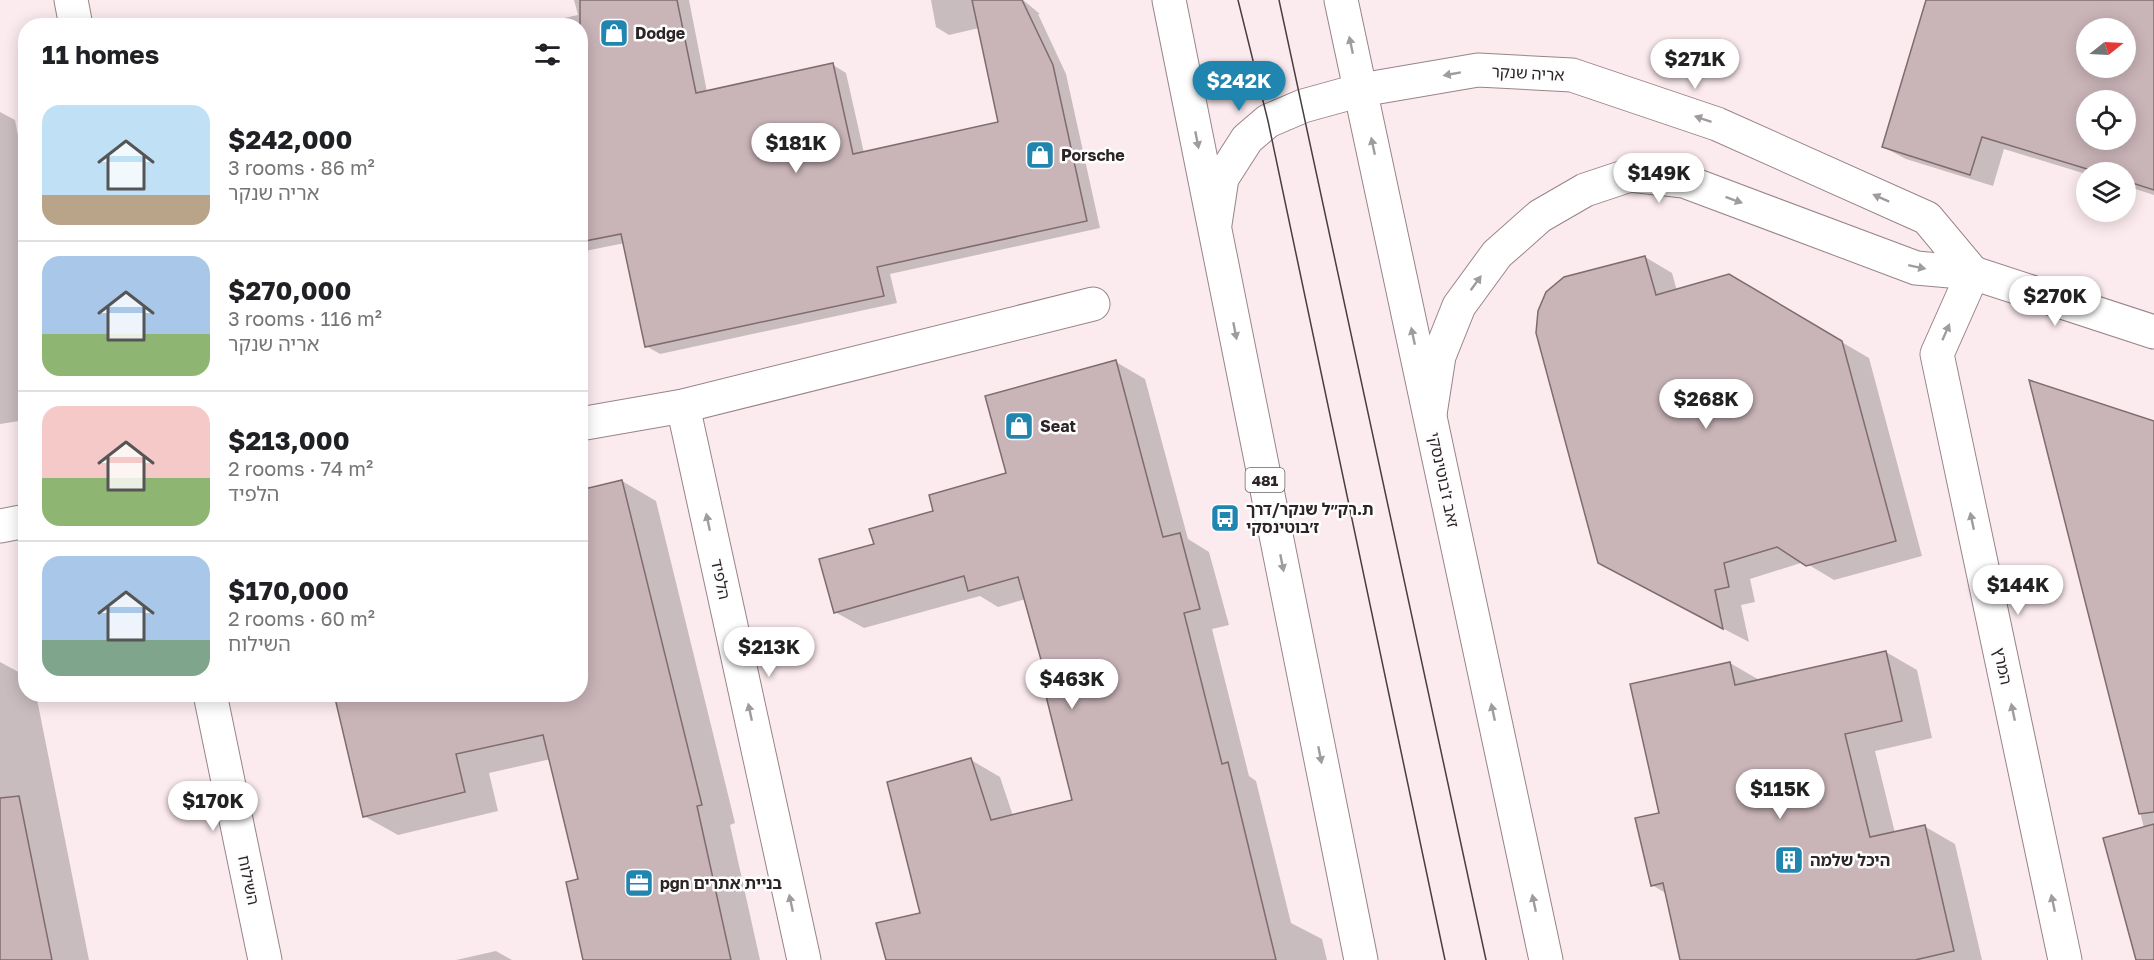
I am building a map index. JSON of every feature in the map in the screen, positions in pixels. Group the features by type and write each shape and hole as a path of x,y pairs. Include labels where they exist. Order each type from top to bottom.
{"street":[{"path":"71,0 74,18"},
{"name":"481","path":"1169,0 1361,960"},
{"name":"זאב ז'בוטינסקי","path":"1341,0 1546,960"},
{"name":"אריה שנקר","path":"1214,227 1222,178 1247,139 1268,122 1285,114 1361,90 1478,70 1572,75 1717,124 1927,218 1973,273"},
{"path":"1430,415 1439,356 1459,306 1497,254 1540,216 1585,190 1630,175 1684,181 1916,268 1973,273 2154,332"},
{"name":"המרץ","path":"1973,273 1937,354 2065,960"},
{"path":"588,423 683,406 1093,304"},
{"name":"הלפיד","path":"683,406 804,960"},
{"path":"0,526 18,523"},
{"name":"השילוח","path":"212,702 265,960"}],"building":[{"path":"580,0 677,0 696,93 833,63 853,154 998,122 972,0 1022,0 1053,65 1087,221 877,267 884,296 645,347 621,234 588,240 588,18 580,18"},
{"path":"1926,0 2154,0 2154,190 2136,184 2136,162 2076,162 2076,166 1982,137 1970,175 1882,147"},
{"path":"1645,256 1656,295 1729,274 1842,341 1896,541 1806,566 1777,547 1724,563 1729,587 1715,590 1723,629 1598,563 1536,333 1538,311 1546,292 1564,277"},
{"path":"1116,360 1163,537 1180,533 1200,609 1184,613 1222,764 1228,762 1276,960 886,960 876,923 920,913 887,782 971,758 991,820 1072,800 1039,668 1043,667 1018,577 968,591 964,576 834,613 819,559 874,544 869,529 933,511 929,495 1006,473 985,396"},
{"path":"2029,380 2154,421 2154,812 2139,814"},
{"path":"622,480 702,805 697,806 731,960 583,960 566,882 578,879 543,735 456,754 465,792 363,817 336,702 588,702 588,488"},
{"name":"היכל שלמה","path":"1886,651 1902,721 1845,734 1870,837 1925,825 1954,951 1915,960 1680,960 1663,883 1651,886 1635,818 1659,813 1630,684 1730,662 1735,685"},
{"path":"19,796 52,960 0,960 0,798"},
{"path":"2154,824 2154,960 2136,960 2103,838"}],"tram line":[{"path":"1238,0 1268,121 1445,960"},
{"path":"1279,0 1486,960"}],"place":[{"name":"Dodge","path":"614,33"},
{"name":"Porsche","path":"1040,155"},
{"name":"Seat","path":"1019,426"},
{"name":"ת.רק״ל שנקר/דרך ז׳בוטינסקי","path":"1225,518"},
{"name":"היכל שלמה","path":"1789,860"},
{"name":"pgn בניית אתרים","path":"639,883"}]}
